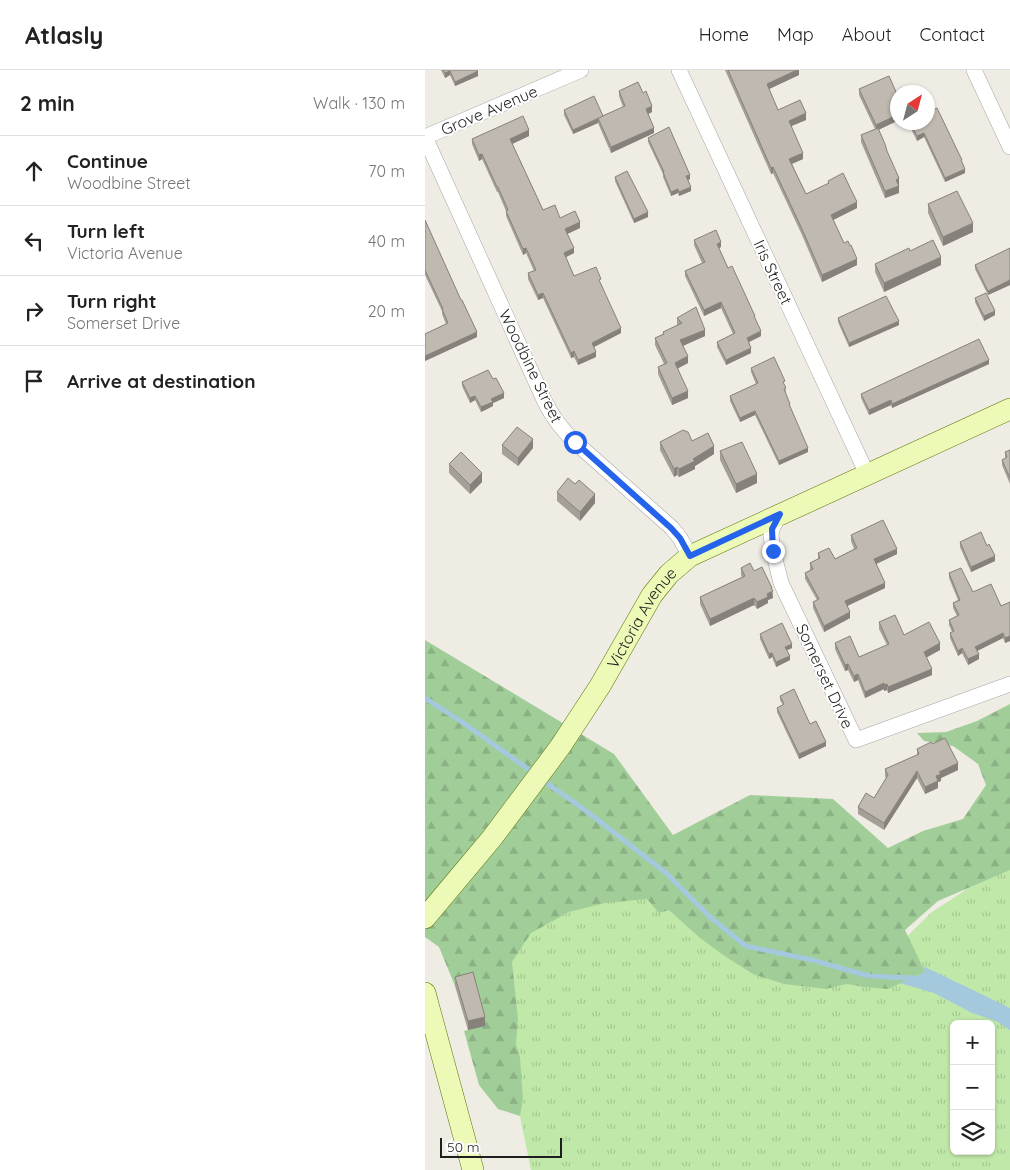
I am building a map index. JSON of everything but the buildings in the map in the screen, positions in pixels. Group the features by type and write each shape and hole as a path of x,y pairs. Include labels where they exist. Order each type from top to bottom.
{"street":[{"name":"Grove Avenue","path":"425,137 581,70"},
{"name":"Iris Street","path":"679,70 867,474"},
{"path":"974,70 1010,147"},
{"name":"Woodbine Street","path":"425,137 552,415 567,435 671,528 680,538 690,556"},
{"name":"Victoria Avenue","path":"425,918 492,838 560,747 600,686 652,595 669,574 690,556 1010,409"},
{"name":"Somerset Drive","path":"780,514 772,529 773,551 781,583 856,740 1010,684"},
{"path":"425,993 473,1170"}],"green space":[{"path":"425,640 614,754 673,835 750,795 833,799 888,848 923,831 963,819 986,785 978,764 953,746 924,741 917,733 946,732 977,721 1010,704 1010,870 938,901 905,930 925,972 888,989 847,984 826,989 784,984 753,974 700,938 669,910 659,913 647,899 605,903 569,912 531,933 512,962 518,1019 516,1044 520,1058 523,1099 520,1116 498,1109 479,1085 464,1031 485,1025 455,986 439,947 425,937"},
{"path":"565,769 873,969 932,912 1010,861 1010,1170 531,1170 477,908"}],"water":[{"path":"923,966 1010,1008 1010,1030 995,1020 972,1013 934,993 900,983 925,972"}],"waterway":[{"path":"425,698 535,774"},
{"path":"541,779 585,810 666,873 710,917 746,946 812,960 869,976 917,979"}],"route":[{"path":"575,442 671,528 680,538 690,556 780,514 772,529 773,551"}]}
